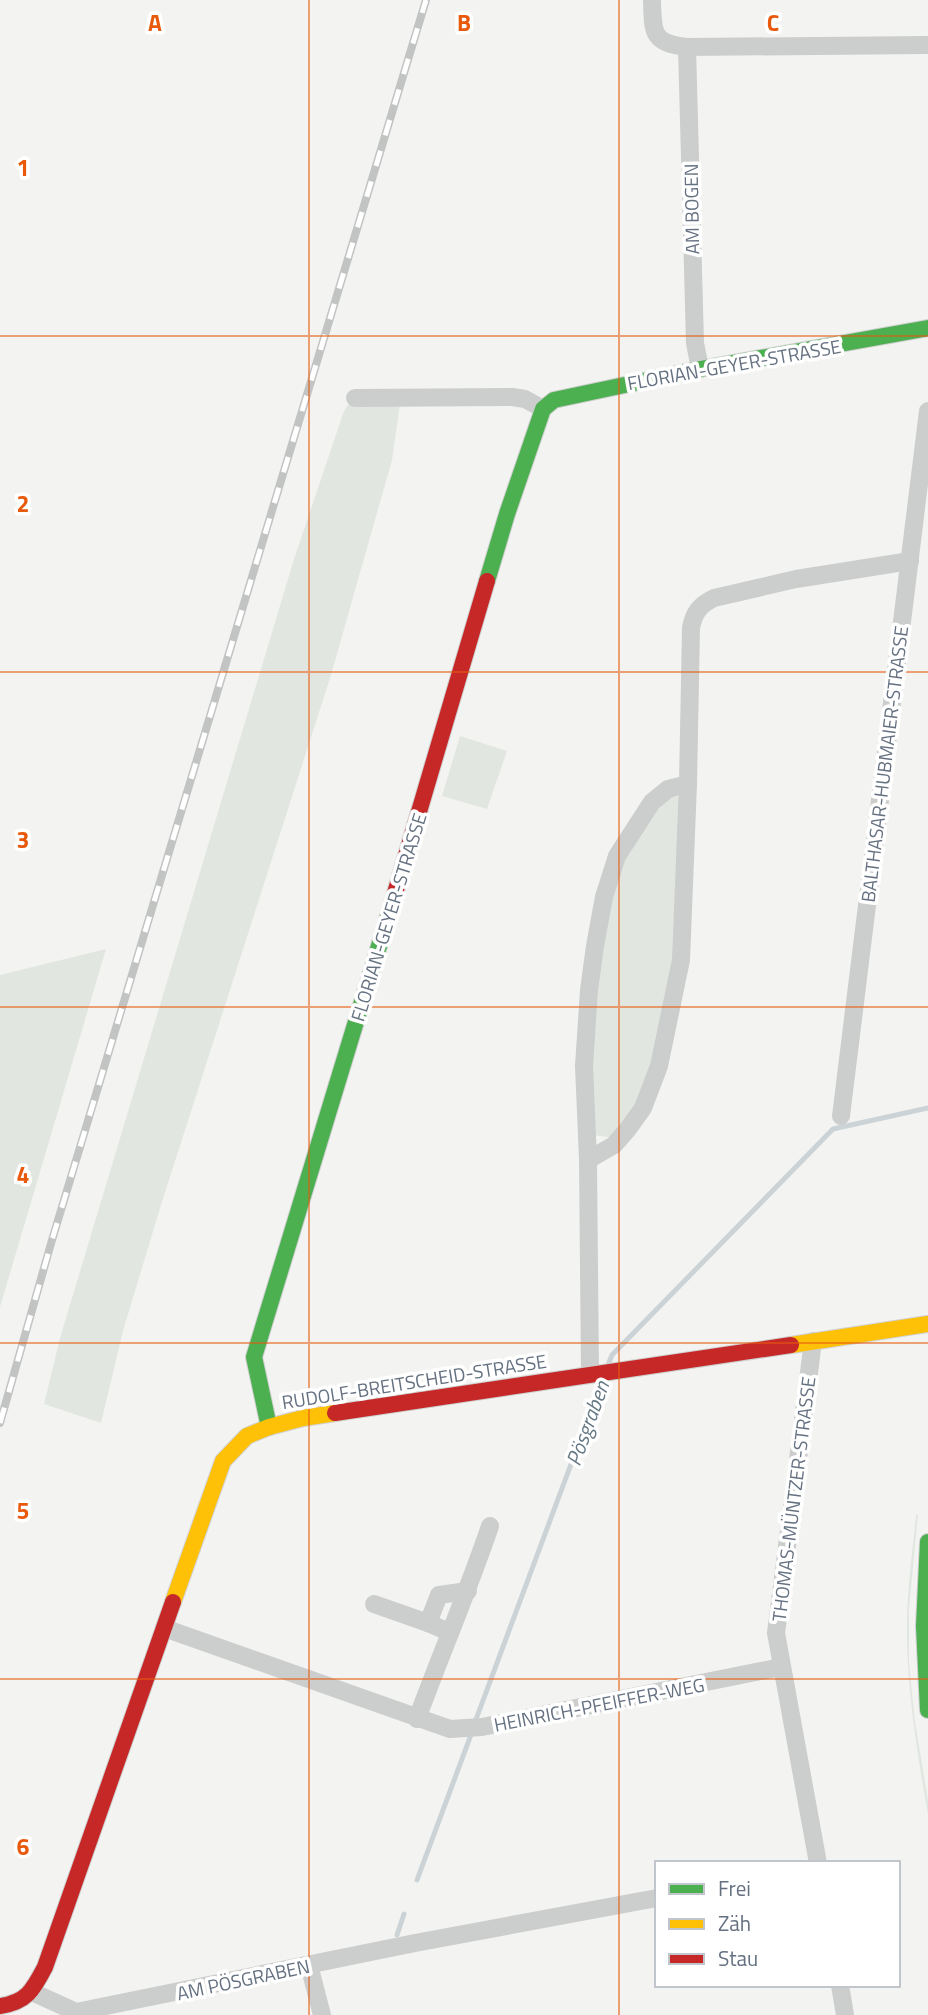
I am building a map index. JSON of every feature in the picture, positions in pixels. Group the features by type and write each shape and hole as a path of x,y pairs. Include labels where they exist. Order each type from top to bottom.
{"street":[{"path":"652,0 657,36 663,43 687,47 928,45"},
{"name":"AM BOGEN","path":"687,47 695,343 700,369"},
{"name":"FLORIAN-GEYER-STRASSE","path":"269,1427 254,1357 425,796 507,514 543,409 554,400 568,396 928,328"},
{"path":"355,398 512,397 525,399 543,409"},
{"name":"BALTHASAR-HUBMAIER-STRASSE","path":"841,1116 928,411"},
{"path":"588,1160 614,1145 643,1108 659,1066 681,960 693,618 702,604 714,598 796,579 910,561"},
{"path":"601,1372 584,1066 589,990 604,897 617,856 652,802 668,789 688,783"},
{"name":"RUDOLF-BREITSCHEID-STRASSE","path":"32,1992 45,1967 223,1461 247,1436 303,1418 928,1324"},
{"name":"THOMAS-MÜNTZER-STRASSE","path":"813,1341 776,1633 818,1861"},
{"path":"417,1719 449,1632 468,1591 490,1525"},
{"path":"928,1542 923,1595 928,1710"},
{"path":"428,1623 439,1595 468,1591"},
{"path":"374,1604 449,1632"},
{"name":"HEINRICH-PFEIFFER-WEG","path":"164,1628 450,1729 471,1728 781,1667"},
{"name":"AM PÖSGRABEN","path":"32,1992 76,2012 655,1898"},
{"path":"309,1965 322,2015"},
{"path":"840,1987 845,2015"},
{"path":"0,2006 15,2005 32,1992"}],"shaded area":[{"path":"400,404 392,460 331,675 161,1205 123,1331 101,1423 44,1404 60,1338 294,559 344,411 348,405"},
{"path":"460,736 507,751 487,809 442,796"},
{"path":"669,796 680,797 674,958 655,1062 640,1101 615,1138 593,1135 589,1066 599,946 622,859 644,822"},
{"path":"106,949 0,1307 0,975"},
{"path":"916,1515 909,1609 909,1663 928,1815 914,1727 907,1639 907,1608"}],"waterway":[{"name":"Pösgraben","path":"608,1365 612,1355 833,1129 928,1108"},
{"name":"Pösgraben","path":"475,1722 602,1381"},
{"name":"Pösgraben","path":"417,1880 472,1732"},
{"name":"Pösgraben","path":"397,1935 404,1914"}],"railway":[{"path":"0,1423 52,1240 426,0"}],"traffic: fast":[{"path":"487,581 543,409 554,400 700,369 928,328"},
{"path":"269,1427 254,1357 393,900"},
{"path":"928,1542 924,1626 928,1710"}],"traffic: slow":[{"path":"791,1345 928,1324"},
{"path":"173,1602 223,1461 247,1436 303,1418 335,1413"}],"traffic: jam":[{"path":"393,900 487,581"},
{"path":"335,1413 791,1345"},
{"path":"0,2006 17,2001 28,1994 45,1967 173,1602"}]}
